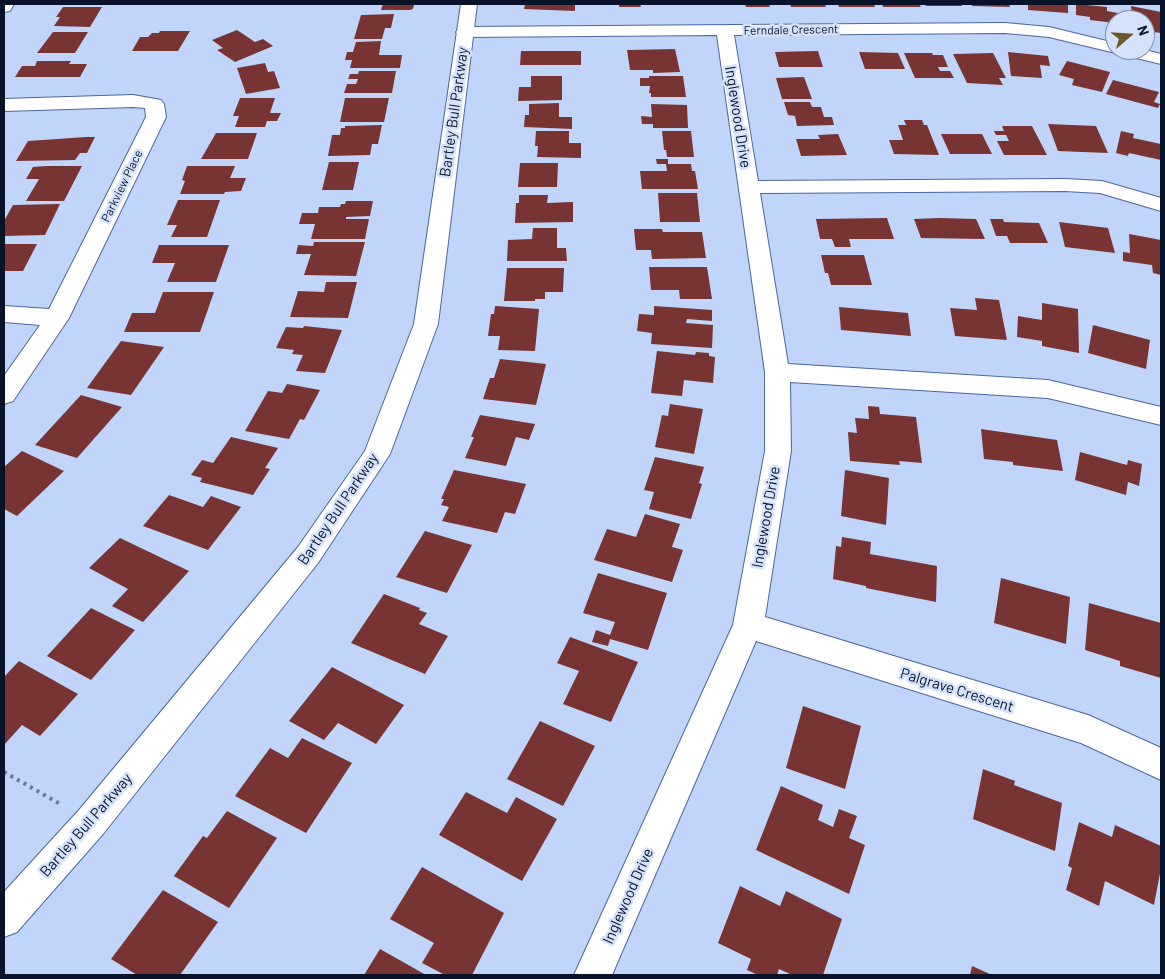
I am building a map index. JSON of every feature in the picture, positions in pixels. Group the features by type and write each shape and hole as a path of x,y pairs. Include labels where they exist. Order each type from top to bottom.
{"street":[{"name":"Bartley Bull Parkway","path":"4,919 91,822 308,555 377,454 426,324 469,4"},
{"name":"Ferndale Crescent","path":"465,32 1005,28 1048,32 1105,46"},
{"name":"Inglewood Drive","path":"593,975 748,626 778,451 777,372 725,31"},
{"name":"Parkview Place","path":"4,105 133,101 154,104 156,116 57,318 4,395"},
{"path":"748,187 1065,185 1102,187 1161,204"},
{"path":"4,314 57,318"},
{"path":"777,372 1048,389 1161,416"},
{"name":"Palgrave Crescent","path":"748,626 1088,730 1161,764"}],"path":[{"path":"4,772 68,809"}],"building":[{"path":"383,4 414,4 413,9 410,10 381,10"},
{"path":"525,4 575,4 575,11 524,9"},
{"path":"619,4 640,4 641,7 619,7"},
{"path":"745,4 769,4 770,7 746,7"},
{"path":"790,4 825,4 826,7 791,7"},
{"path":"838,4 874,4 875,7 839,7"},
{"path":"882,4 919,4 921,7 883,7"},
{"path":"925,4 961,4 962,6 926,6"},
{"path":"971,4 1009,4 1010,7 972,6"},
{"path":"1028,4 1068,4 1068,13 1028,10"},
{"path":"1076,4 1107,7 1107,10 1105,10 1105,22 1090,20 1090,17 1076,15"},
{"path":"1131,6 1151,10 1131,10"},
{"path":"63,7 102,7 90,27 54,26 60,17 56,17"},
{"path":"1155,11 1161,12 1161,33 1155,32"},
{"path":"394,14 391,28 385,28 382,39 354,39 361,15"},
{"path":"237,30 255,42 263,39 273,46 235,62 217,50 223,48 212,40"},
{"path":"160,31 190,31 178,51 132,51 140,37 148,37 152,33 159,33"},
{"path":"53,32 88,32 75,53 37,53"},
{"path":"381,41 379,55 402,55 400,68 350,68 352,60 345,60 347,52 353,52 356,42"},
{"path":"675,49 680,72 653,73 653,70 630,70 627,50"},
{"path":"521,51 581,51 581,65 520,65"},
{"path":"818,51 823,67 779,67 775,52"},
{"path":"859,52 898,53 905,69 865,69"},
{"path":"1008,52 1048,56 1050,66 1040,65 1042,78 1011,76"},
{"path":"904,53 943,55 948,67 938,67 940,71 950,71 954,78 915,78"},
{"path":"993,53 1006,78 999,78 1003,85 967,83 953,54"},
{"path":"37,61 71,61 69,64 87,64 80,77 15,77 22,66 35,66"},
{"path":"1067,61 1110,72 1102,92 1072,85 1074,79 1059,75"},
{"path":"265,63 268,72 274,71 280,88 246,94 237,68"},
{"path":"359,71 396,71 392,93 344,93 347,84 356,84 358,79 348,79 350,74 358,74"},
{"path":"531,76 562,76 562,100 518,101 519,87 531,87"},
{"path":"649,76 683,76 686,97 651,97 651,93 649,93 650,86 640,86 640,78 649,78"},
{"path":"804,77 812,99 782,99 776,78"},
{"path":"1113,80 1159,92 1154,102 1160,104 1158,108 1106,94"},
{"path":"240,98 275,98 270,113 281,113 277,121 267,121 265,127 235,127 239,116 233,116"},
{"path":"345,98 389,98 384,122 340,122"},
{"path":"784,102 810,102 812,107 821,107 824,117 832,117 834,125 797,126 795,116 788,115"},
{"path":"559,103 559,117 572,117 572,129 524,127 525,115 529,115 529,104"},
{"path":"651,104 687,105 688,128 653,128 653,124 642,124 641,116 652,117"},
{"path":"904,120 922,120 924,125 927,125 939,155 894,154 889,140 903,140 898,125 906,125"},
{"path":"1048,124 1096,126 1108,153 1058,151"},
{"path":"382,125 378,144 372,144 370,155 328,156 332,135 340,135 341,128 345,128 345,126"},
{"path":"1002,126 1032,126 1047,155 1004,155 997,141 1009,141 1006,135 996,135 994,131 1004,131"},
{"path":"536,131 569,131 569,143 581,143 581,158 537,157 538,146 535,146"},
{"path":"662,131 691,131 694,157 667,157 666,150 664,150"},
{"path":"1121,131 1134,134 1133,138 1161,144 1161,160 1129,153 1128,156 1116,153"},
{"path":"216,133 257,133 248,159 201,159"},
{"path":"838,134 847,155 801,156 796,139 820,139 818,135"},
{"path":"941,134 982,134 992,154 950,154"},
{"path":"95,137 87,153 80,153 75,160 16,161 28,141"},
{"path":"656,159 668,159 668,164 691,164 692,171 695,171 698,189 642,189 640,171 667,171 666,164 657,164"},
{"path":"329,162 359,162 353,190 322,190"},
{"path":"520,163 558,163 557,187 518,187"},
{"path":"82,166 64,201 26,201 39,179 26,179 33,167"},
{"path":"187,166 235,166 230,178 246,178 241,191 225,192 224,194 180,194 185,181 182,180"},
{"path":"658,193 697,193 700,222 660,222"},
{"path":"519,195 548,195 547,203 573,202 573,222 515,223 516,203 519,203"},
{"path":"178,200 220,200 207,237 171,237 177,225 167,225"},
{"path":"346,201 373,201 370,216 346,217 346,219 369,219 365,239 311,239 315,224 299,224 302,213 318,213 319,207 340,207"},
{"path":"60,204 45,235 4,236 4,221 13,205"},
{"path":"887,218 894,239 849,239 851,247 835,247 832,239 820,239 816,219"},
{"path":"914,219 976,219 985,239 921,238"},
{"path":"990,219 1003,219 1004,222 1039,223 1048,243 1010,243 1007,236 996,236"},
{"path":"1059,222 1108,228 1115,253 1065,247"},
{"path":"533,228 557,228 557,248 566,248 567,261 507,261 508,240 532,239"},
{"path":"634,229 662,229 663,232 702,232 706,258 652,259 651,250 636,250"},
{"path":"1129,234 1161,240 1161,275 1153,273 1152,265 1123,261 1123,252 1130,253"},
{"path":"314,242 365,242 356,276 304,275 311,254 296,254 298,245 313,246"},
{"path":"4,244 37,244 23,271 4,271"},
{"path":"159,245 229,245 216,282 167,282 175,263 152,263"},
{"path":"821,255 864,255 872,285 831,285 828,273 825,273"},
{"path":"649,267 707,267 712,299 680,299 679,290 651,290"},
{"path":"507,268 564,268 563,292 545,292 545,299 535,299 535,301 504,301"},
{"path":"326,282 357,282 348,318 290,317 298,291 324,292"},
{"path":"163,292 214,292 200,332 124,332 132,313 155,313"},
{"path":"975,298 999,300 1007,340 955,336 950,308 977,310"},
{"path":"1042,303 1078,309 1079,353 1042,346 1042,341 1017,337 1018,316 1042,320"},
{"path":"495,306 539,309 535,351 498,350 500,336 488,336 491,314 494,314"},
{"path":"654,306 712,310 712,321 687,319 686,323 713,325 712,348 651,344 652,333 637,331 639,314 654,315"},
{"path":"839,307 908,313 911,336 841,330"},
{"path":"1093,325 1150,340 1146,369 1088,353"},
{"path":"304,326 342,330 325,373 296,371 303,355 292,354 294,350 276,348 286,327 303,328"},
{"path":"121,341 164,347 131,395 87,388"},
{"path":"657,351 695,355 696,352 709,353 709,356 715,357 713,383 684,380 682,396 651,393"},
{"path":"500,359 546,364 536,405 483,399 490,378 494,378"},
{"path":"287,384 320,390 304,420 300,419 289,439 245,431 268,391 282,393"},
{"path":"81,395 122,407 77,458 35,445"},
{"path":"670,404 703,409 694,454 655,447 662,415 668,416"},
{"path":"868,406 879,407 880,414 916,417 922,463 899,461 900,465 850,461 848,432 857,433 855,418 869,419"},
{"path":"480,415 535,424 529,440 516,437 506,466 465,458 474,437 471,437"},
{"path":"981,429 1057,440 1063,471 1013,465 1013,462 984,459"},
{"path":"231,437 278,448 265,468 270,469 253,495 200,482 202,478 191,475 202,460 213,463"},
{"path":"22,451 64,471 17,516 4,509 4,467"},
{"path":"1080,452 1127,465 1128,460 1142,464 1139,486 1128,482 1126,495 1075,480"},
{"path":"655,457 704,467 699,483 702,484 691,519 649,509 654,492 644,490"},
{"path":"454,470 526,484 515,514 505,512 497,533 442,521 449,507 441,505 444,499 441,499"},
{"path":"845,470 889,478 886,525 841,516"},
{"path":"169,495 203,507 211,496 241,507 208,550 143,526"},
{"path":"645,514 680,524 672,547 683,550 672,582 594,560 607,529 636,537"},
{"path":"425,531 472,545 447,593 396,577"},
{"path":"842,537 871,542 870,554 937,566 936,602 866,588 866,586 833,579 836,546 841,547"},
{"path":"120,538 189,571 143,622 112,606 128,589 89,568"},
{"path":"598,573 667,593 648,650 610,639 608,646 592,642 596,630 610,635 615,622 583,613"},
{"path":"1001,578 1070,597 1066,644 994,623"},
{"path":"384,594 420,608 419,610 427,613 419,624 448,636 425,674 351,643"},
{"path":"1089,603 1161,623 1161,678 1120,666 1120,661 1085,650"},
{"path":"91,608 135,630 91,680 47,656"},
{"path":"570,637 638,662 611,722 563,704 579,671 557,663"},
{"path":"19,661 78,694 40,736 22,725 4,745 4,677"},
{"path":"332,667 404,705 376,744 338,723 324,740 289,721"},
{"path":"803,706 861,726 845,789 786,768"},
{"path":"540,721 595,746 563,806 507,779"},
{"path":"302,738 352,763 306,833 235,796 270,748 288,758"},
{"path":"983,769 1015,781 1014,785 1062,803 1055,851 973,819"},
{"path":"781,786 823,805 818,820 833,827 839,809 857,816 849,838 865,845 849,894 756,850"},
{"path":"466,792 507,813 516,797 557,819 522,881 439,835"},
{"path":"227,811 277,838 229,908 174,876 203,836 207,838"},
{"path":"1079,822 1112,837 1115,825 1161,846 1161,868 1154,905 1105,881 1099,906 1066,890 1072,868 1068,866"},
{"path":"422,867 504,913 472,975 445,975 422,963 434,943 390,919"},
{"path":"740,886 780,906 786,891 842,919 823,975 792,975 779,969 777,975 758,975 747,970 751,959 718,943"},
{"path":"163,890 218,922 180,975 137,975 111,959"},
{"path":"380,949 426,975 364,975"},
{"path":"972,966 992,975 970,975"}]}
